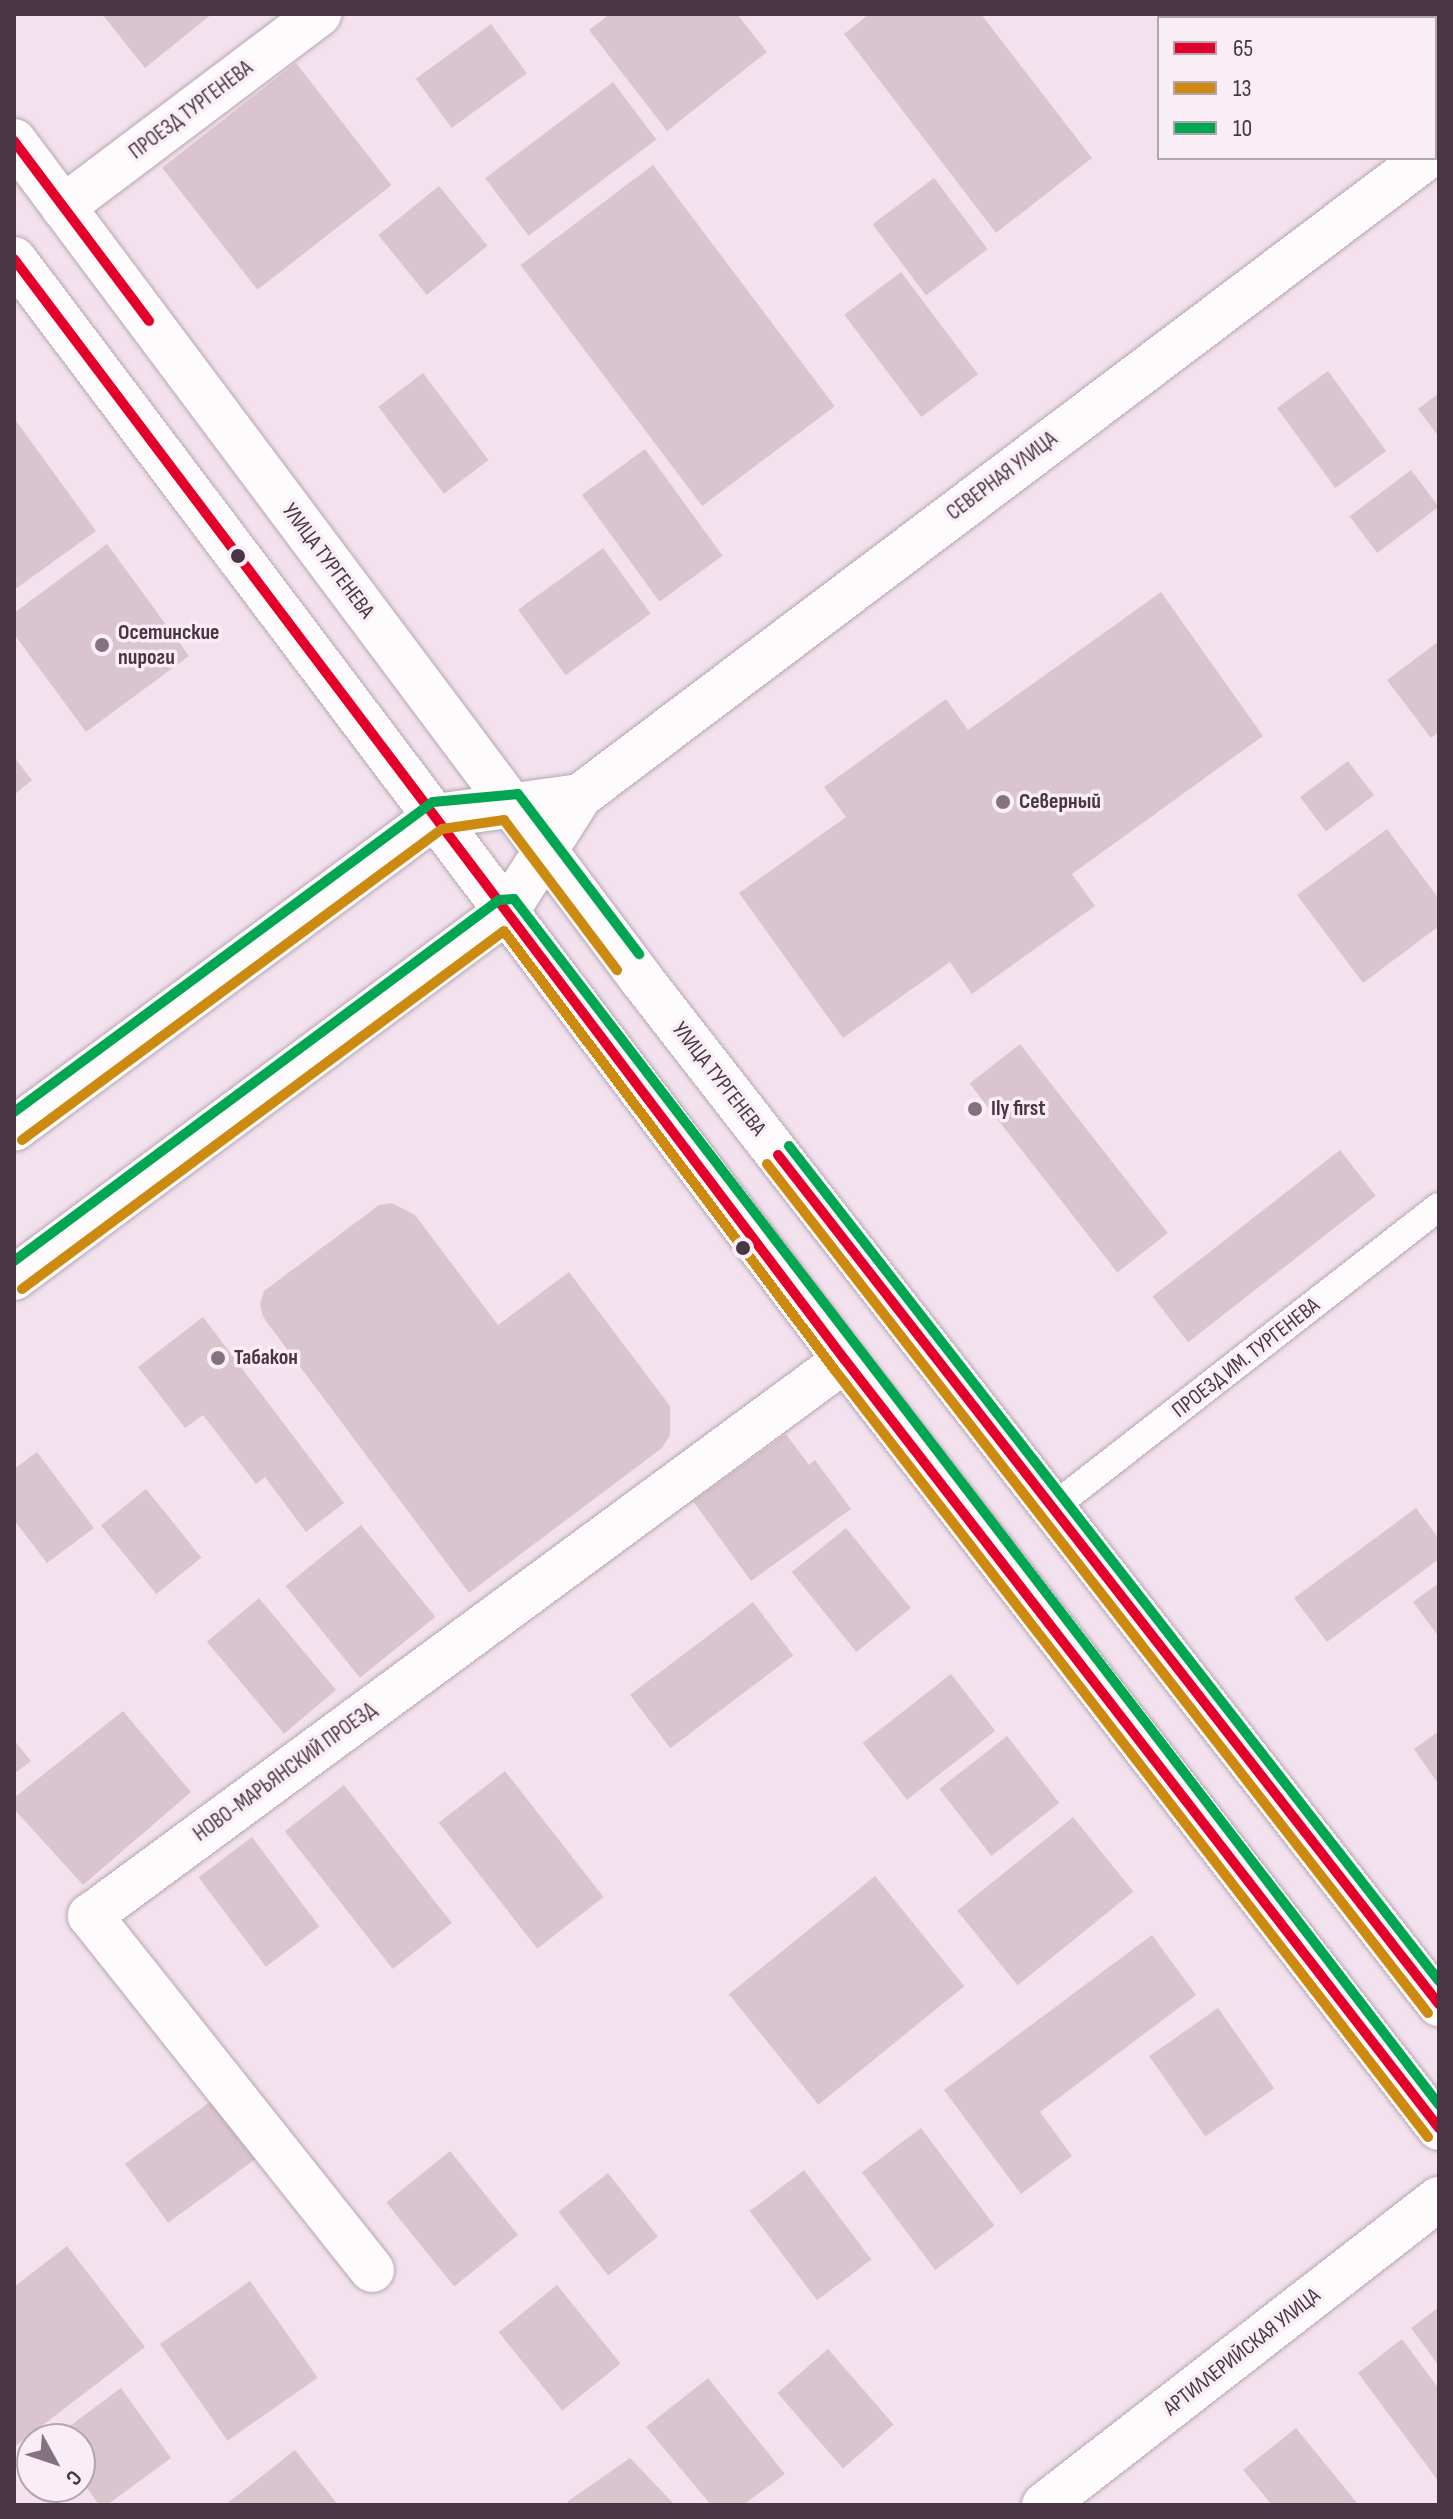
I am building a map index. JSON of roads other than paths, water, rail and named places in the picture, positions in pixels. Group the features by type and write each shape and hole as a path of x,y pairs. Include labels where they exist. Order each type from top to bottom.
{"main road":[{"name":"ПРОЕЗД ТУРГЕНЕВА","path":"63,207 319,14"},
{"name":"УЛИЦА ТУРГЕНЕВА","path":"14,141 545,851 1439,2004"},
{"name":"СЕВЕРНАЯ УЛИЦА","path":"14,1278 507,911 580,796 1423,160"},
{"path":"14,259 845,1360 1439,2128"},
{"name":"СЕВЕРНАЯ УЛИЦА","path":"14,1129 436,816 580,796"},
{"name":"НОВО-МАРЬЯНСКИЙ ПРОЕЗД","path":"372,2270 90,1916 845,1360"},
{"name":"АРТИЛЛЕРИЙСКАЯ УЛИЦА","path":"1044,2505 1439,2199"}],"lane":[{"name":"ПРОЕЗД ИМ. ТУРГЕНЕВА","path":"1052,1508 1439,1207"}],"place":[{"name":"Осетинские пироги","path":"102,645"},
{"name":"Северный","path":"1003,802"},
{"name":"Ily first","path":"975,1109"},
{"name":"Табакон","path":"218,1358"}]}
